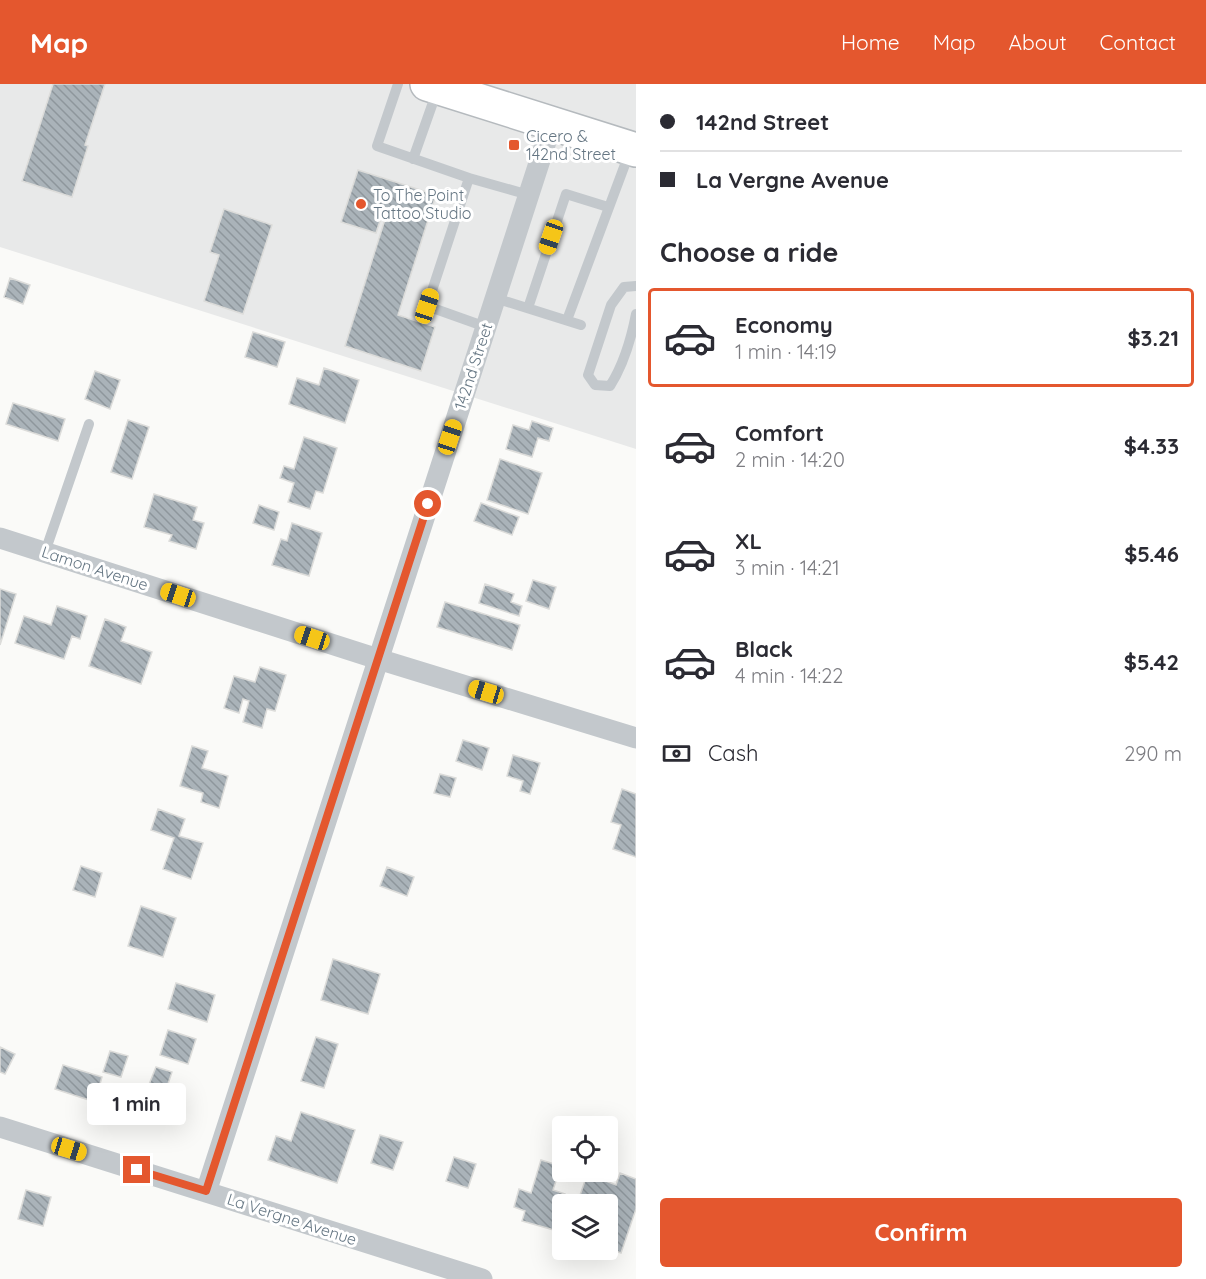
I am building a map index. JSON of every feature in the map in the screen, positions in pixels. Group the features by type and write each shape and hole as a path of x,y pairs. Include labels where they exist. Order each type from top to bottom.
{"main road":[{"path":"433,86 633,149"}],"street":[{"name":"142nd Street","path":"206,1191 552,123"},
{"name":"Lamon Avenue","path":"0,538 378,659 636,738"},
{"name":"La Vergne Avenue","path":"0,1127 482,1279"}],"lane":[{"path":"398,84 377,146 469,178 528,195"},
{"path":"413,159 433,86"},
{"path":"567,320 608,207 633,149"},
{"path":"469,178 427,306 486,327"},
{"path":"528,308 566,194 608,207"},
{"path":"636,286 624,288 611,305 588,375 595,385 609,386 619,371 632,336 636,314"},
{"path":"495,298 581,325"},
{"path":"45,552 89,424"}],"shaded area":[{"path":"0,84 636,84 636,449 0,247"}],"building":[{"path":"53,84 105,84 85,145 88,146 72,197 22,181"},
{"path":"358,170 436,195 398,315 435,327 421,371 345,346 387,213 383,212 376,233 341,222"},
{"path":"224,209 272,225 243,314 204,301 219,255 210,252"},
{"path":"10,278 30,285 23,304 4,297"},
{"path":"253,332 285,342 277,367 245,357"},
{"path":"324,368 359,380 345,423 289,404 297,378 319,385"},
{"path":"95,371 120,380 110,409 85,399"},
{"path":"13,403 65,419 58,441 6,424"},
{"path":"128,420 149,427 132,479 111,472"},
{"path":"532,421 553,428 549,441 538,438 532,457 506,449 513,425 529,430"},
{"path":"304,437 337,448 323,493 316,491 310,509 288,502 294,483 280,478 284,466 294,469"},
{"path":"500,459 542,473 528,514 487,500"},
{"path":"154,494 197,507 193,520 204,523 196,549 169,541 172,535 144,527"},
{"path":"481,503 519,517 512,535 474,521"},
{"path":"259,505 279,512 274,530 253,523"},
{"path":"292,523 322,533 309,576 272,565 281,539 287,541"},
{"path":"533,580 556,587 549,609 526,601"},
{"path":"485,584 514,594 511,602 522,606 519,616 479,603"},
{"path":"0,589 16,594 0,645"},
{"path":"445,602 520,625 512,650 437,627"},
{"path":"57,606 87,616 80,639 72,636 64,659 15,643 24,616 51,625"},
{"path":"105,619 126,627 121,641 152,652 141,684 89,666"},
{"path":"260,667 286,675 275,711 267,709 262,728 243,722 249,701 243,699 239,713 224,708 234,676 255,682"},
{"path":"463,740 489,748 482,770 456,761"},
{"path":"192,746 208,751 202,768 228,776 219,808 201,802 203,793 180,786"},
{"path":"513,755 540,763 530,794 520,791 523,781 507,776"},
{"path":"440,774 456,778 450,797 434,793"},
{"path":"622,789 636,794 636,857 613,849 621,825 611,822"},
{"path":"158,809 185,819 179,836 203,843 191,879 163,869 174,838 151,830"},
{"path":"81,866 102,873 95,897 73,890"},
{"path":"387,867 414,877 407,896 380,886"},
{"path":"141,906 176,918 163,957 128,946"},
{"path":"333,959 380,974 368,1014 321,1000"},
{"path":"176,983 215,995 207,1022 168,1009"},
{"path":"168,1030 196,1039 188,1064 160,1055"},
{"path":"316,1037 338,1044 324,1088 301,1081"},
{"path":"0,1047 15,1054 5,1074 0,1072"},
{"path":"110,1051 128,1056 121,1077 103,1072"},
{"path":"63,1065 102,1077 95,1102 55,1089"},
{"path":"156,1067 172,1072 165,1093 148,1087"},
{"path":"135,1087 171,1099 164,1121 127,1109"},
{"path":"301,1112 355,1130 337,1183 268,1160 276,1136 291,1141"},
{"path":"380,1135 403,1142 393,1170 371,1163"},
{"path":"454,1157 476,1164 468,1188 446,1181"},
{"path":"541,1160 552,1163 552,1182 556,1182 553,1190 565,1194 552,1194 552,1229 522,1221 525,1211 514,1207 519,1189 531,1193"},
{"path":"620,1173 636,1179 636,1209 621,1253 618,1252 618,1194 580,1194 585,1182 608,1182 616,1185"},
{"path":"26,1190 51,1197 43,1226 18,1219"}],"place":[{"name":"Cicero & 142nd Street","path":"514,145"},
{"name":"To The Point Tattoo Studio","path":"361,204"}],"route":[{"path":"137,1170 206,1191 428,504"}]}
